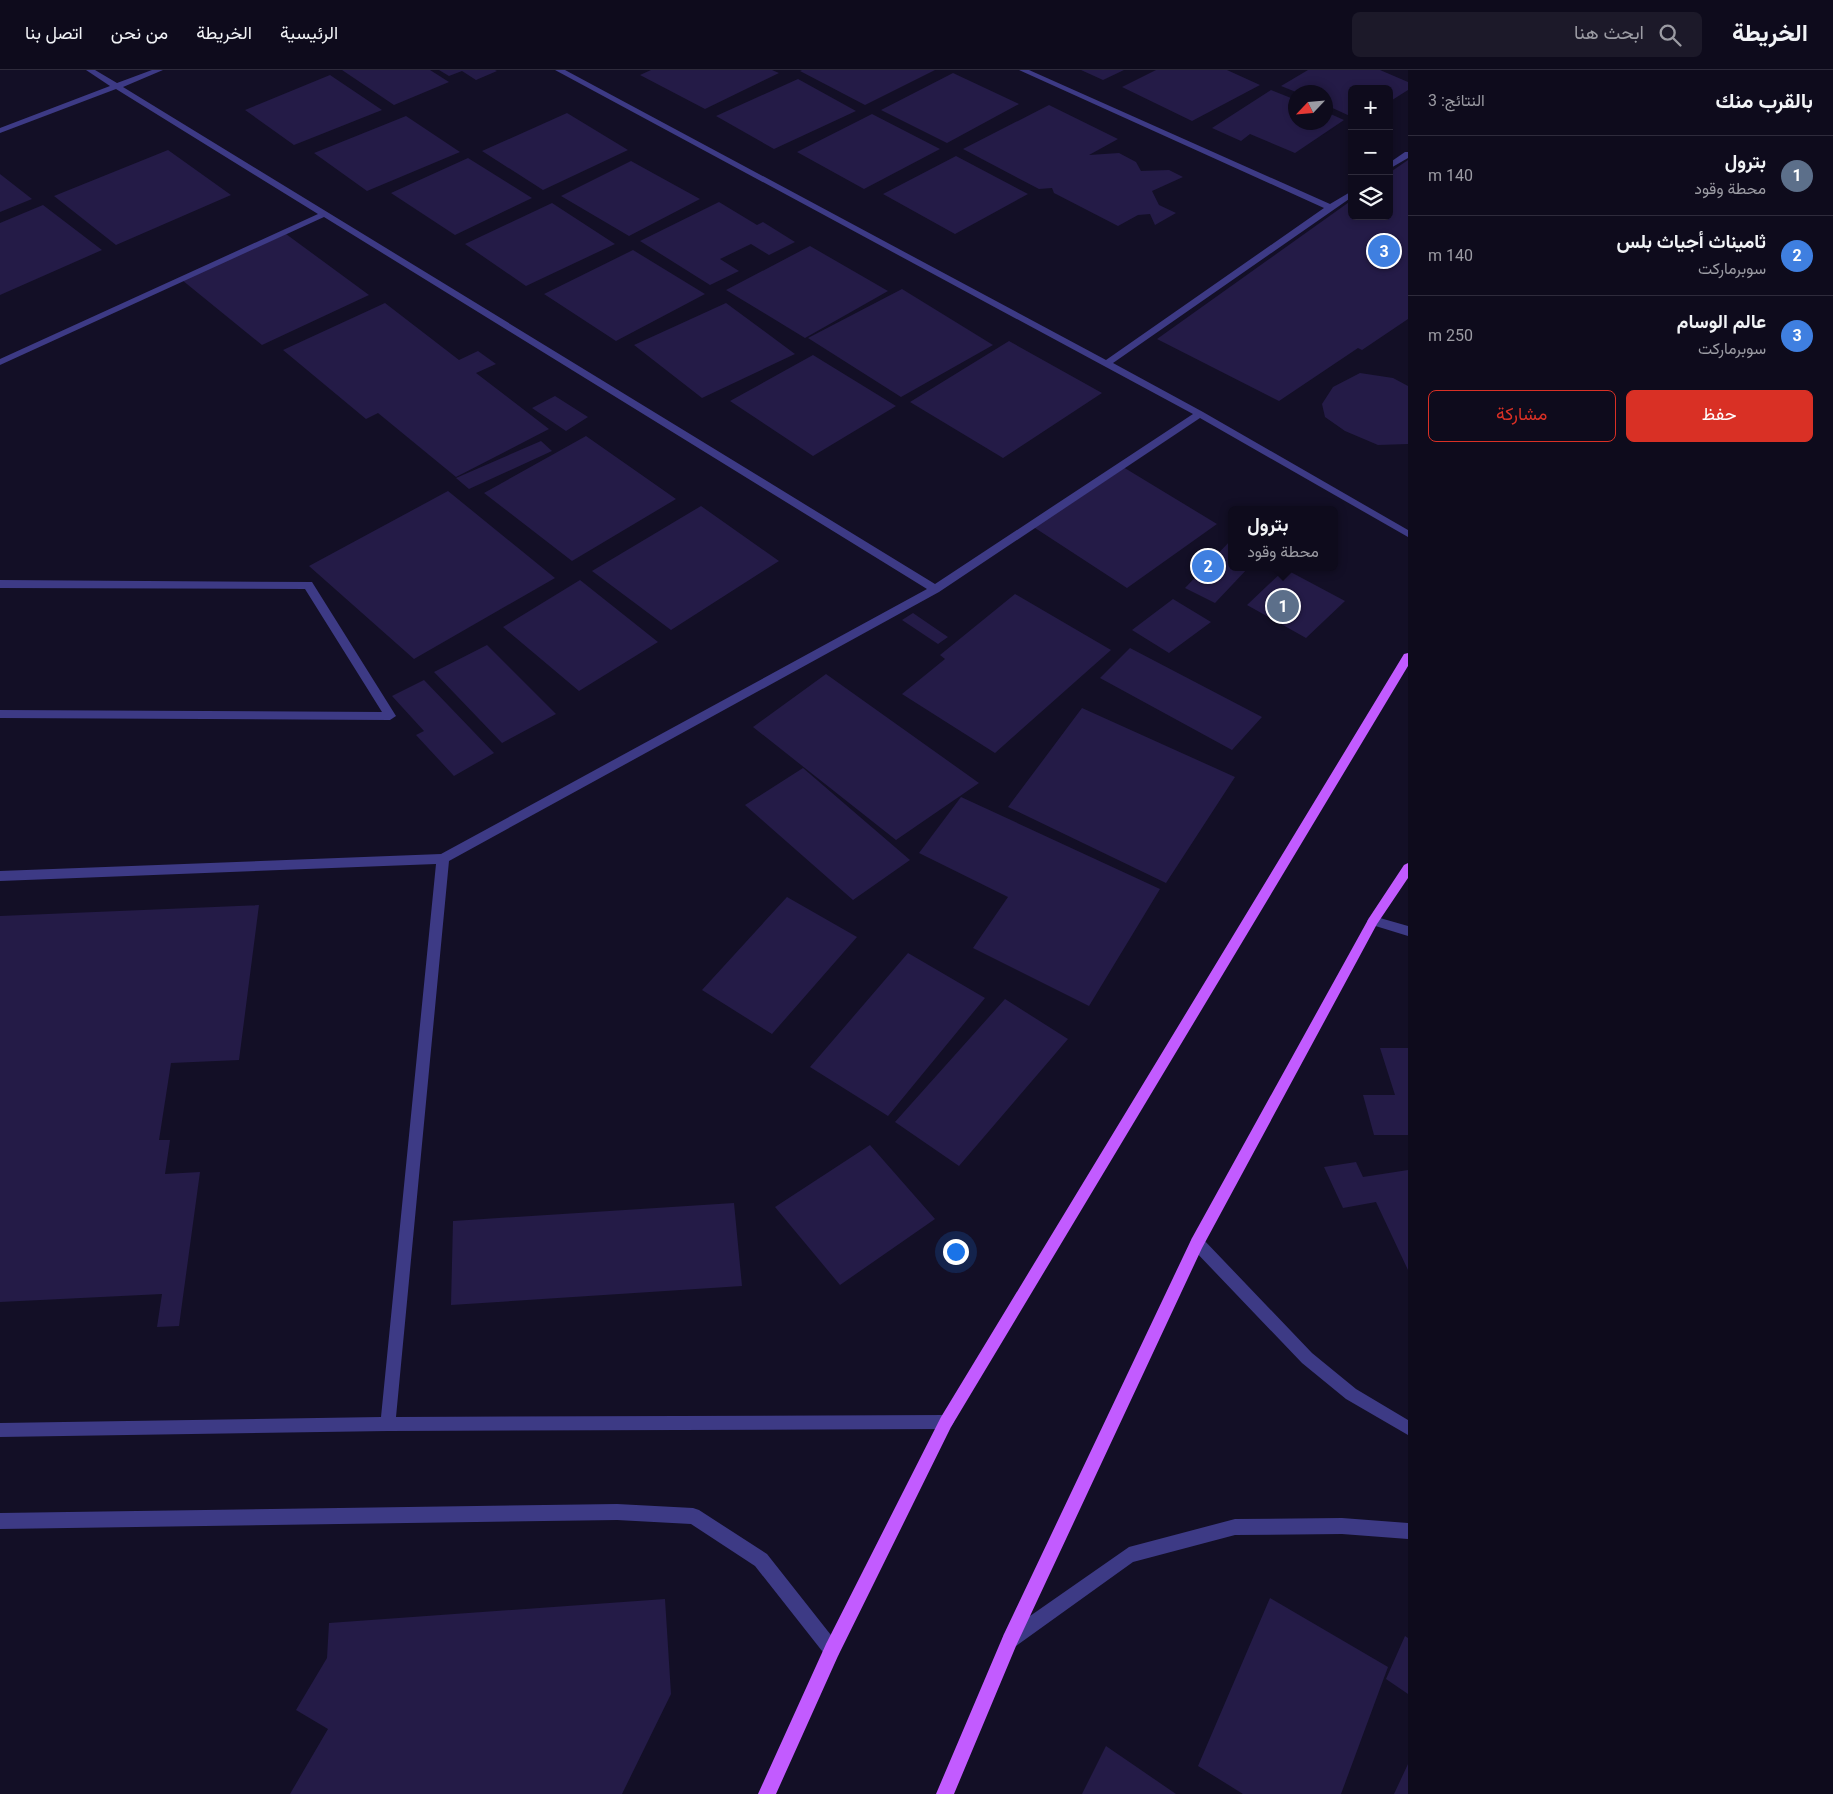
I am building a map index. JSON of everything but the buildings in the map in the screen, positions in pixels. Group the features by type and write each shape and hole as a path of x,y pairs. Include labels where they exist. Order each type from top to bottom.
{"main road":[{"path":"767,1794 832,1650 946,1422 1408,656"},
{"path":"945,1794 1010,1640 1197,1243 1373,921 1408,868"}],"street":[{"path":"90,70 935,589"},
{"path":"0,131 160,70"},
{"path":"559,70 1200,414 1408,534"},
{"path":"1023,70 1331,208"},
{"path":"1393,164 1408,154"},
{"path":"1106,364 1348,196"},
{"path":"0,362 324,214"},
{"path":"0,876 443,859 935,589 1200,414"},
{"path":"0,584 308,585 390,716 0,714"},
{"path":"388,1424 443,859"},
{"path":"1373,921 1408,931"},
{"path":"1197,1243 1307,1358 1351,1394 1408,1428"},
{"path":"0,1430 388,1424 946,1422"},
{"path":"0,1521 617,1512 694,1516 761,1560 832,1650"},
{"path":"1010,1640 1130,1555 1235,1527 1342,1526 1408,1531"}],"place":[{"name":"عالم الوسام","path":"1384,251"},
{"name":"ثاميناث أجياث بلس","path":"1208,566"},
{"name":"بترول","path":"1283,606"}]}
